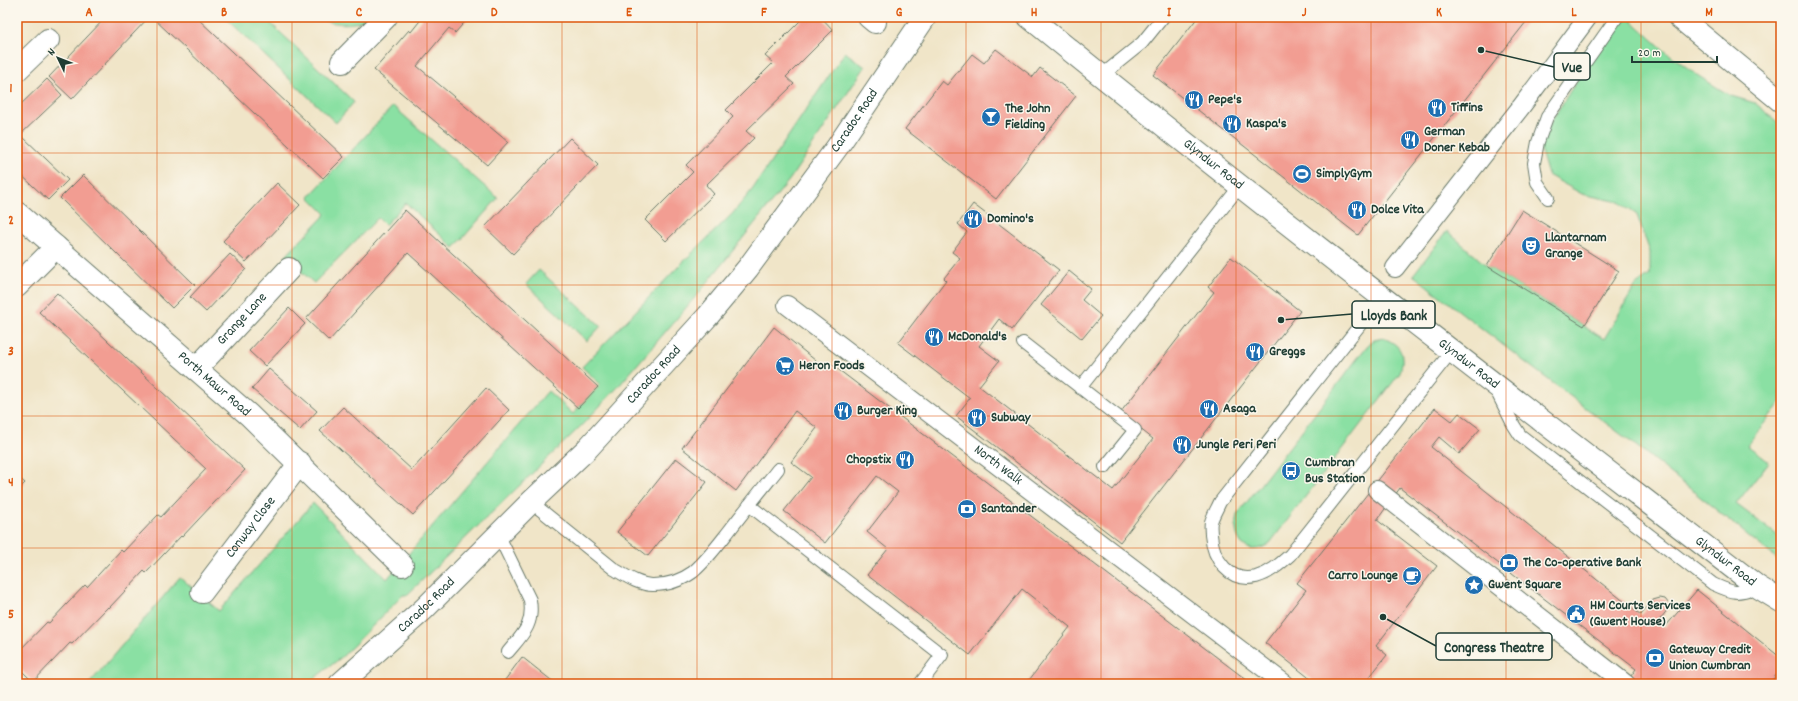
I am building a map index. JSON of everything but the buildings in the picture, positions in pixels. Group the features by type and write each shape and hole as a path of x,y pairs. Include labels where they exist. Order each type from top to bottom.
{"street":[{"path":"342,62 386,17"},
{"name":"Glyndwr Road","path":"1028,17 1451,352 1758,587 1781,602"},
{"path":"1395,268 1588,17"},
{"path":"1679,17 1781,101"},
{"name":"Caradoc Road","path":"340,684 424,609 498,534 597,438 726,295 838,146 925,20"},
{"path":"17,70 48,40"},
{"name":"Porth Mawr Road","path":"17,213 249,415 402,564"},
{"path":"17,286 56,247"},
{"name":"Grange Lane","path":"196,369 289,269"},
{"name":"North Walk","path":"787,305 1285,684"},
{"name":"Conway Close","path":"202,592 300,463"},
{"path":"1377,490 1626,684"}],"lane":[{"path":"1548,198 1537,182 1534,163 1538,142 1547,117 1617,17"},
{"path":"1101,76 1142,43 1156,19"},
{"path":"1080,388 1240,186"},
{"path":"1382,296 1220,502 1211,523 1212,542 1216,557 1226,568 1238,577 1256,577 1273,570 1290,555 1451,352"},
{"path":"1023,343 1135,430 1105,468"},
{"path":"531,502 614,569 639,582 652,585 677,581 692,572 707,558 778,469"},
{"path":"749,505 942,655 920,684"},
{"path":"498,534 530,600 532,610 531,620 526,631 508,652"}],"green space":[{"path":"224,17 264,17 354,102 336,123"},
{"path":"314,17 372,17 350,24 343,24 328,22"},
{"path":"1617,17 1628,17 1665,51 1697,75 1731,96 1755,103 1781,125 1781,402 1747,445 1769,462 1736,504 1781,538 1781,562 1643,451 1413,275 1447,231 1487,266 1604,339 1636,285 1650,275 1650,252 1637,215 1619,202 1582,194 1548,175 1538,142"},
{"path":"845,52 865,67 790,179 703,288 618,387 583,424 407,595 403,595 343,656 307,684 89,684 180,577 219,611 313,503 387,579 548,391 573,414 600,384 582,367 678,267 733,213 752,190"},
{"path":"393,106 498,198 454,248 406,203 385,225 378,218 314,283 285,257 326,214 309,197"},
{"path":"539,270 601,326 587,341 526,284"},
{"path":"1383,338 1398,347 1400,351 1402,361 1400,373 1270,543 1262,548 1248,548 1239,539 1236,532 1237,515 1367,346 1374,340"}],"place":[{"name":"Vue","path":"1481,50"},
{"name":"Pepe's","path":"1194,100"},
{"name":"Tiffins","path":"1437,108"},
{"name":"The John Fielding","path":"991,117"},
{"name":"Kaspa's","path":"1232,124"},
{"name":"German Doner Kebab","path":"1410,140"},
{"name":"SimplyGym","path":"1302,174"},
{"name":"Dolce Vita","path":"1357,210"},
{"name":"Domino's","path":"973,219"},
{"name":"Llantarnam Grange","path":"1531,246"},
{"name":"Lloyds Bank","path":"1281,320"},
{"name":"McDonald's","path":"934,337"},
{"name":"Greggs","path":"1255,352"},
{"name":"Heron Foods","path":"785,366"},
{"name":"Asaga","path":"1209,409"},
{"name":"Burger King","path":"843,411"},
{"name":"Subway","path":"977,418"},
{"name":"Jungle Peri Peri","path":"1182,445"},
{"name":"Chopstix","path":"905,460"},
{"name":"Cwmbran Bus Station","path":"1291,471"},
{"name":"Santander","path":"967,509"},
{"name":"The Co-operative Bank","path":"1509,563"},
{"name":"Carro Lounge","path":"1412,576"},
{"name":"Gwent Square","path":"1474,585"},
{"name":"HM Courts Services (Gwent House)","path":"1576,614"},
{"name":"Congress Theatre","path":"1383,617"},
{"name":"Gateway Credit Union Cwmbran","path":"1655,658"}]}
